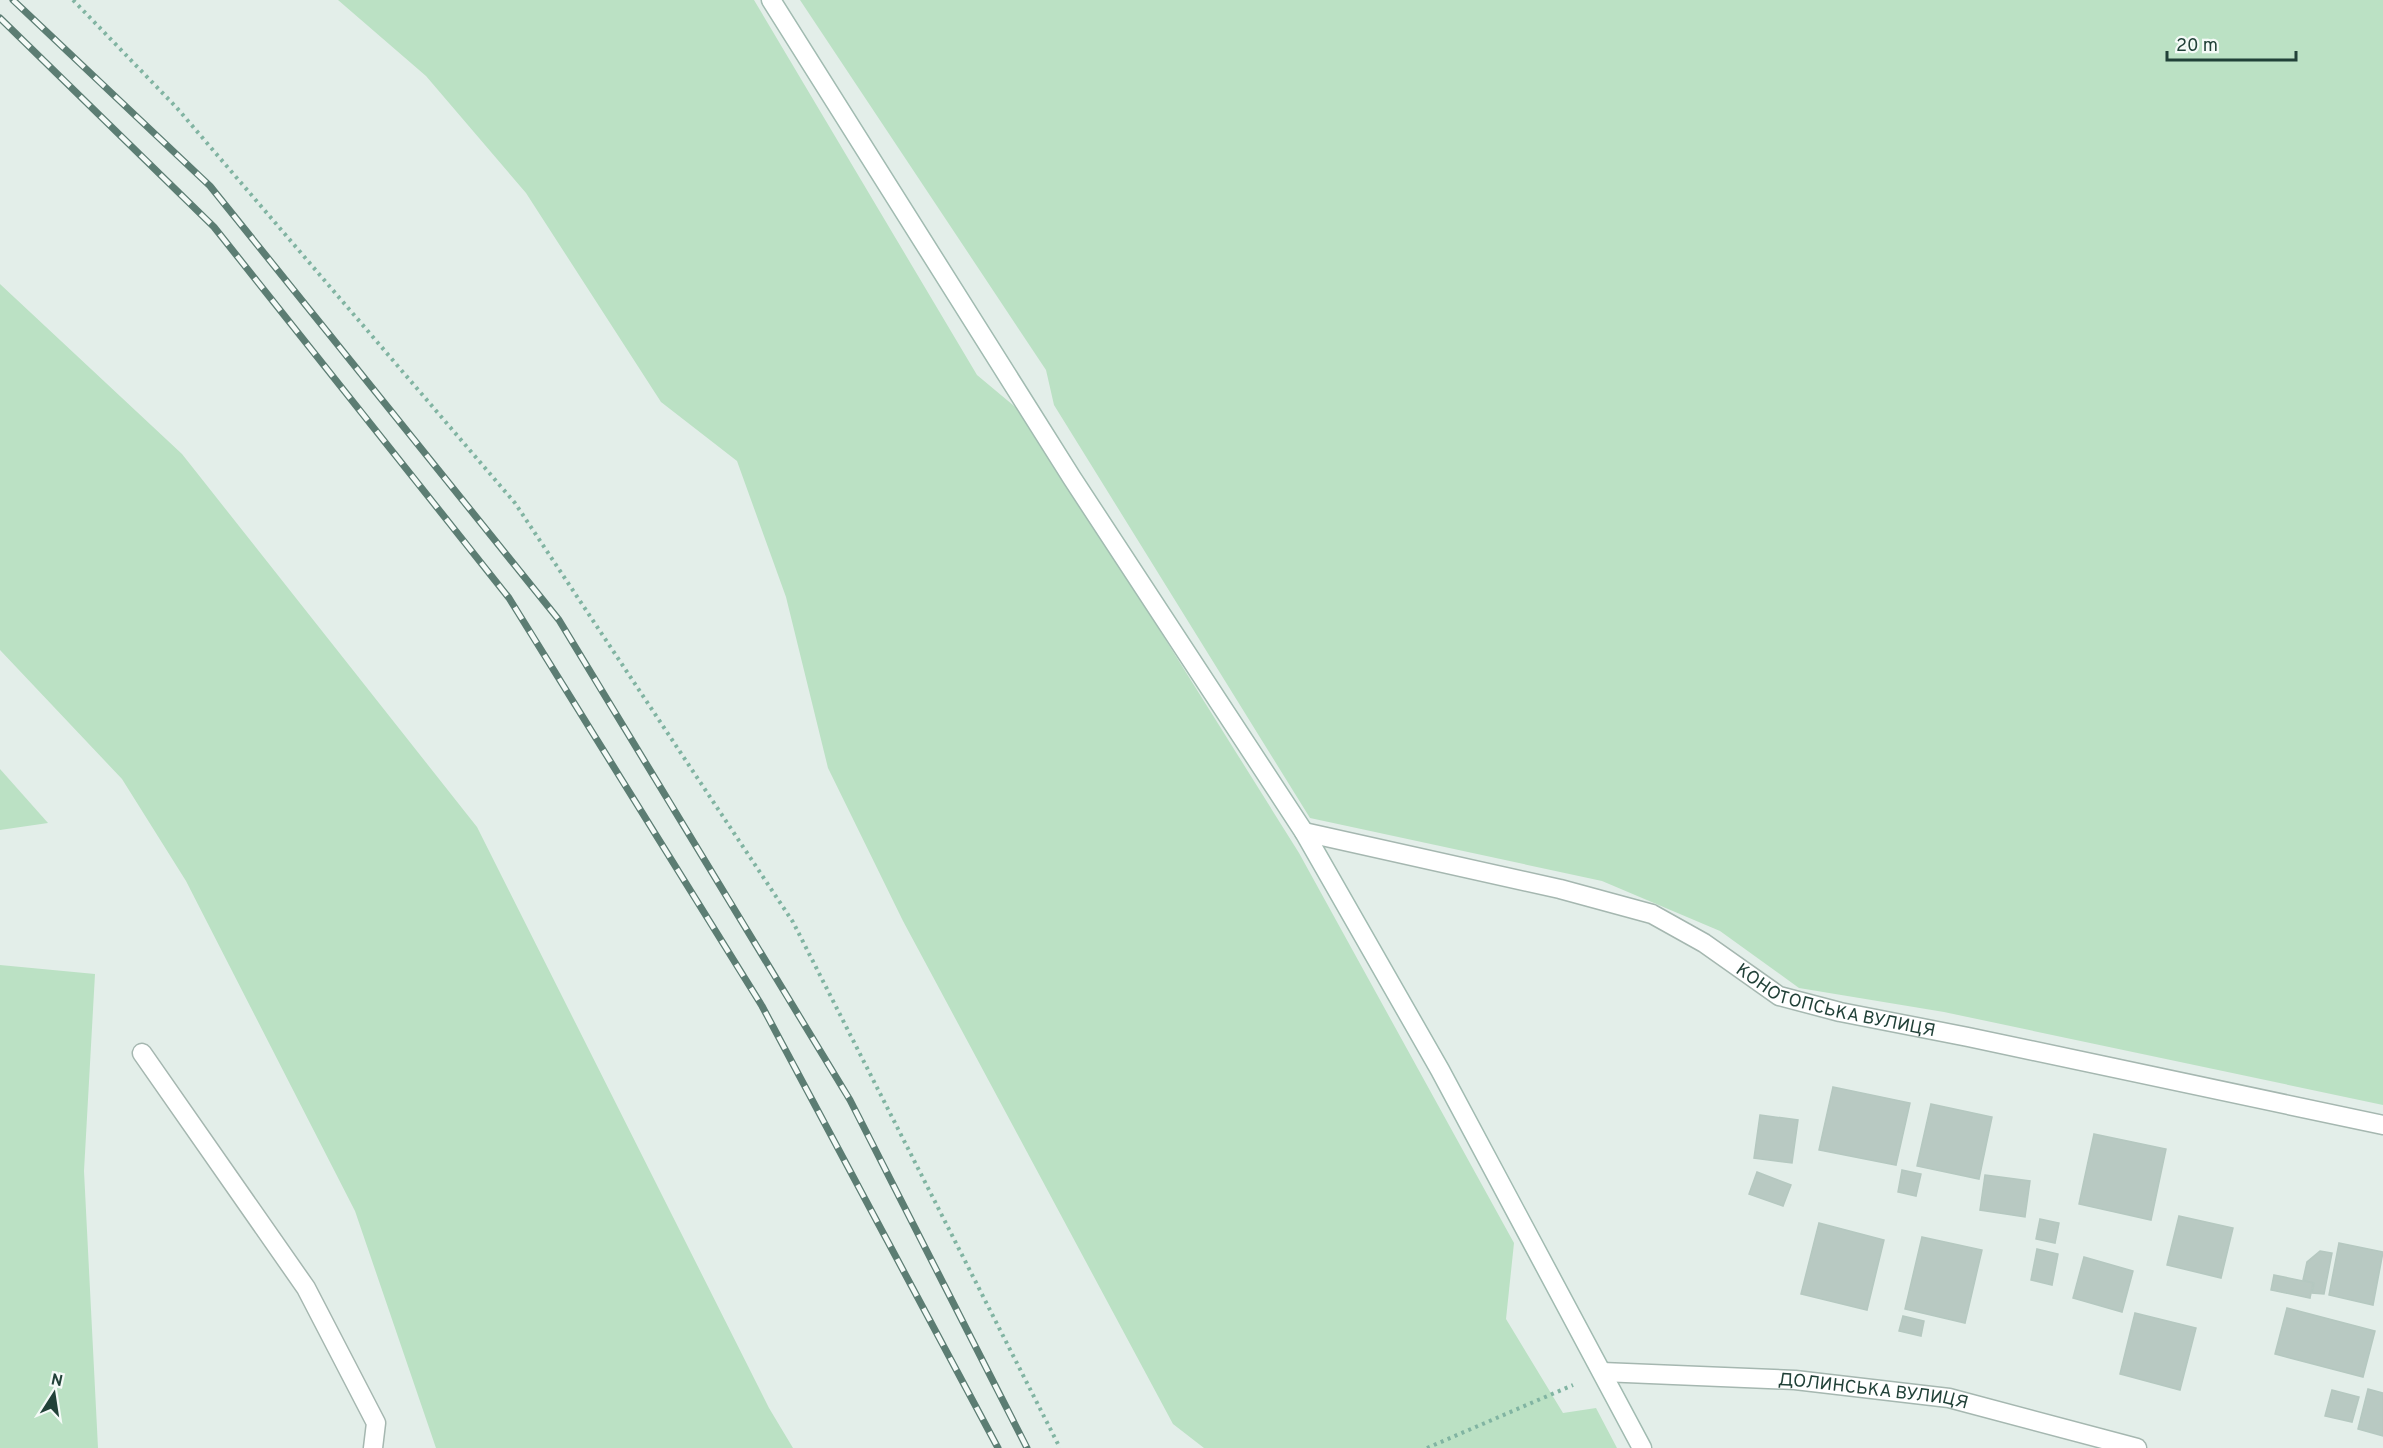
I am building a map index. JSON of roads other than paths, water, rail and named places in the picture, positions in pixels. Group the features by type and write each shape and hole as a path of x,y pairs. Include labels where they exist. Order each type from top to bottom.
{"street":[{"path":"771,0 1072,478 1304,832 1440,1070 1642,1448"},
{"name":"КОНОТОПСЬКА ВУЛИЦЯ","path":"1304,832 1560,889 1652,914 1704,943 1779,996 1830,1010 2383,1125"},
{"path":"142,1053 306,1288 376,1423 373,1448"},
{"name":"ДОЛИНСЬКА ВУЛИЦЯ","path":"1602,1372 1796,1380 1949,1398 2137,1448"}],"railway":[{"path":"13,0 210,186 559,620 850,1100 1027,1448"},
{"path":"0,18 214,227 509,598 762,1006 998,1448"}]}
